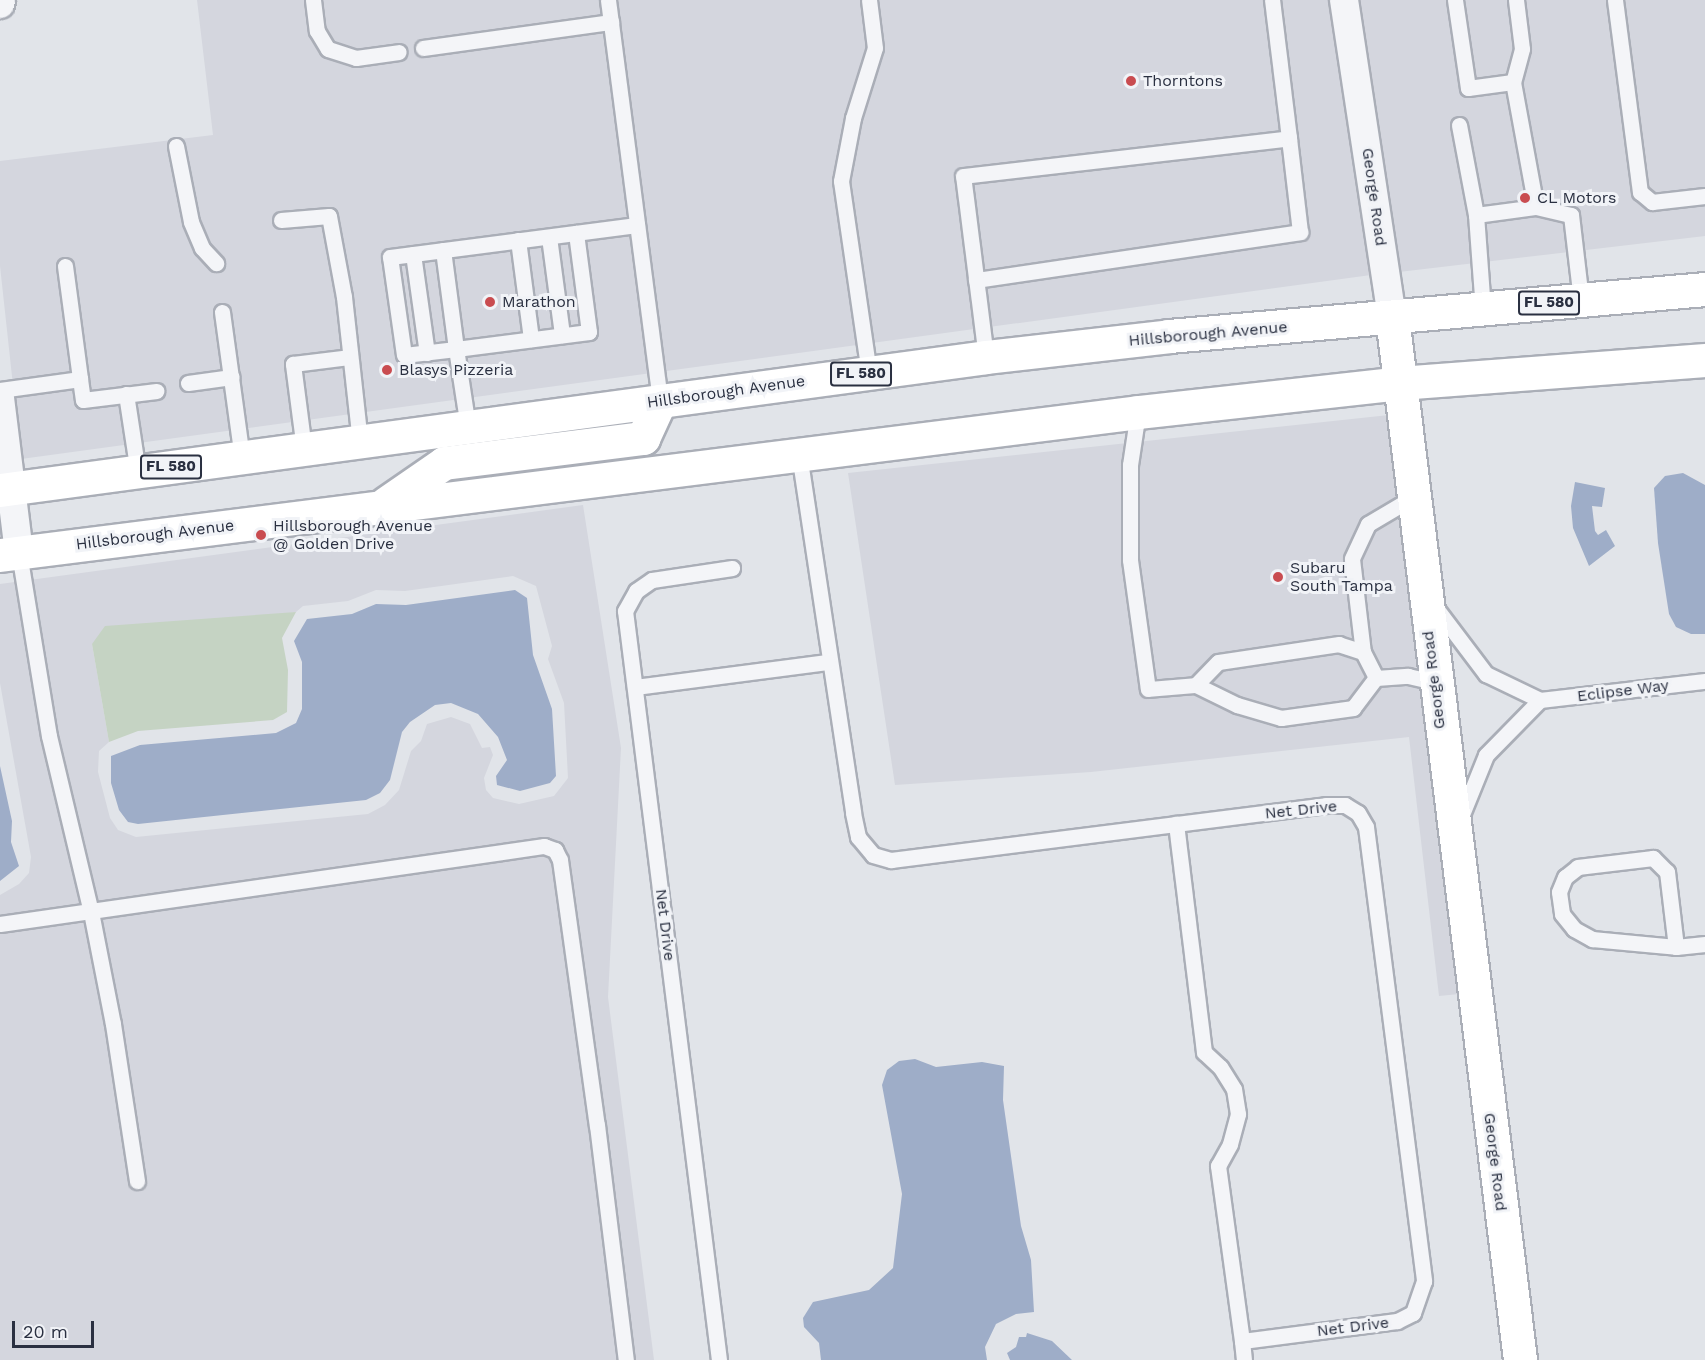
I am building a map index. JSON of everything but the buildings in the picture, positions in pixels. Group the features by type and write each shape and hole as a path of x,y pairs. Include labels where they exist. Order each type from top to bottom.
{"main road":[{"name":"Hillsborough Avenue","path":"5,490 986,357 1169,336 1705,289"},
{"name":"George Road","path":"1392,317 1423,588 1520,1360"},
{"name":"Hillsborough Avenue","path":"9,554 1138,412 1399,383 1705,360"},
{"path":"382,506 444,463 643,438 660,401"}],"street":[{"name":"George Road","path":"1344,0 1392,317"},
{"path":"0,398 9,554"}],"lane":[{"path":"313,0 317,31 328,49 356,58 399,52"},
{"path":"608,0 660,401"},
{"path":"869,0 875,48 852,118 841,181 869,373"},
{"path":"976,280 1300,232 1272,0"},
{"path":"1455,0 1468,88 1513,82"},
{"path":"1516,0 1522,49 1513,82 1536,207"},
{"path":"1615,0 1640,192 1652,202 1705,196"},
{"path":"423,48 611,22"},
{"path":"1459,125 1476,215 1483,310"},
{"path":"986,357 963,176 1289,138"},
{"path":"176,146 191,222 202,248 216,263"},
{"path":"1476,215 1536,207 1571,215 1581,300"},
{"path":"282,220 329,216 344,297 360,442"},
{"path":"576,233 589,332 404,355 390,257 637,225"},
{"path":"549,237 562,335"},
{"path":"518,240 531,339"},
{"path":"443,250 468,427"},
{"path":"413,254 427,353"},
{"path":"65,266 82,400 156,391"},
{"path":"222,312 242,458"},
{"path":"304,449 293,364 349,357"},
{"path":"188,382 232,377"},
{"path":"0,390 80,379"},
{"path":"126,394 138,472"},
{"path":"1138,412 1130,465 1130,560 1148,689 1196,685 1237,705 1281,718 1353,708 1376,678 1408,676 1435,682"},
{"name":"Net Drive","path":"799,454 827,662 853,813 858,837 873,855 891,860 1345,805 1358,813 1368,838 1424,1281 1420,1300 1413,1312 1397,1321 1242,1341"},
{"path":"1376,678 1363,652 1352,559 1368,524 1412,498"},
{"path":"9,554 91,912 137,1181"},
{"name":"Net Drive","path":"719,1360 625,611 636,591 652,580 732,568"},
{"path":"1423,588 1463,648 1486,674 1540,700 1486,754 1454,835"},
{"path":"1196,685 1218,662 1339,644 1363,652"},
{"path":"635,687 827,662"},
{"name":"Eclipse Way","path":"1540,700 1705,681"},
{"path":"1176,824 1204,1052 1220,1067 1234,1089 1238,1114 1230,1143 1218,1166 1244,1360"},
{"path":"0,924 533,848 555,849 562,870 626,1360"},
{"path":"1676,947 1667,872 1653,858 1578,867 1565,877 1559,892 1562,914 1574,929 1592,939 1676,947 1705,944"}],"shaded area":[{"path":"197,0 1330,0 1371,275 21,459 0,266 0,161 213,135"},
{"path":"1359,0 1705,0 1705,236 1399,272"},
{"path":"1389,415 1459,994 1439,996 1409,737 1091,772 895,785 848,473"},
{"path":"583,505 621,748 608,997 654,1360 0,1360 0,895 19,884 29,873 31,857 0,683 0,584","holes":["513,576 536,586 552,646 548,659 564,703 568,778 554,796 519,804 493,798 486,790 484,778 493,755 490,747 482,748 470,724 451,717 427,724 421,741 411,751 399,790 385,805 368,814 136,837 118,830 110,818 98,772 99,751 109,742 92,644 296,612 303,606 348,601 376,590 405,591"]}],"green space":[{"path":"296,612 282,638 288,670 287,712 273,720 138,731 109,742 92,644 105,626"}],"water":[{"path":"1683,473 1705,485 1705,634 1691,634 1676,627 1669,614 1658,543 1654,488 1665,476"},
{"path":"1575,482 1605,488 1602,507 1592,506 1595,531 1598,535 1606,530 1615,546 1589,566 1573,528 1571,506"},
{"path":"515,590 527,598 533,655 552,709 556,776 550,783 520,791 497,785 496,776 507,760 498,737 478,714 451,703 435,705 410,722 402,732 390,780 380,793 366,800 138,824 128,822 119,810 111,783 111,756 140,745 276,733 296,723 302,709 302,662 294,641 307,619 352,614 376,604 406,605"},
{"path":"0,766 12,821 11,842 19,866 0,881"},
{"path":"915,1059 936,1067 982,1062 1004,1066 1003,1100 1021,1226 1031,1260 1034,1312 1016,1314 996,1324 985,1347 987,1360 821,1360 819,1343 804,1327 803,1318 813,1302 869,1290 893,1268 902,1194 882,1085 887,1070 899,1061"},
{"path":"1027,1333 1052,1341 1072,1360 1010,1360 1007,1353 1016,1347 1019,1337 1026,1337"}],"place":[{"name":"Thorntons","path":"1131,81"},
{"name":"CL Motors","path":"1525,198"},
{"name":"Marathon","path":"490,302"},
{"name":"Blasys Pizzeria","path":"387,370"},
{"name":"Hillsborough Avenue @ Golden Drive","path":"261,535"},
{"name":"Subaru South Tampa","path":"1278,577"}]}
